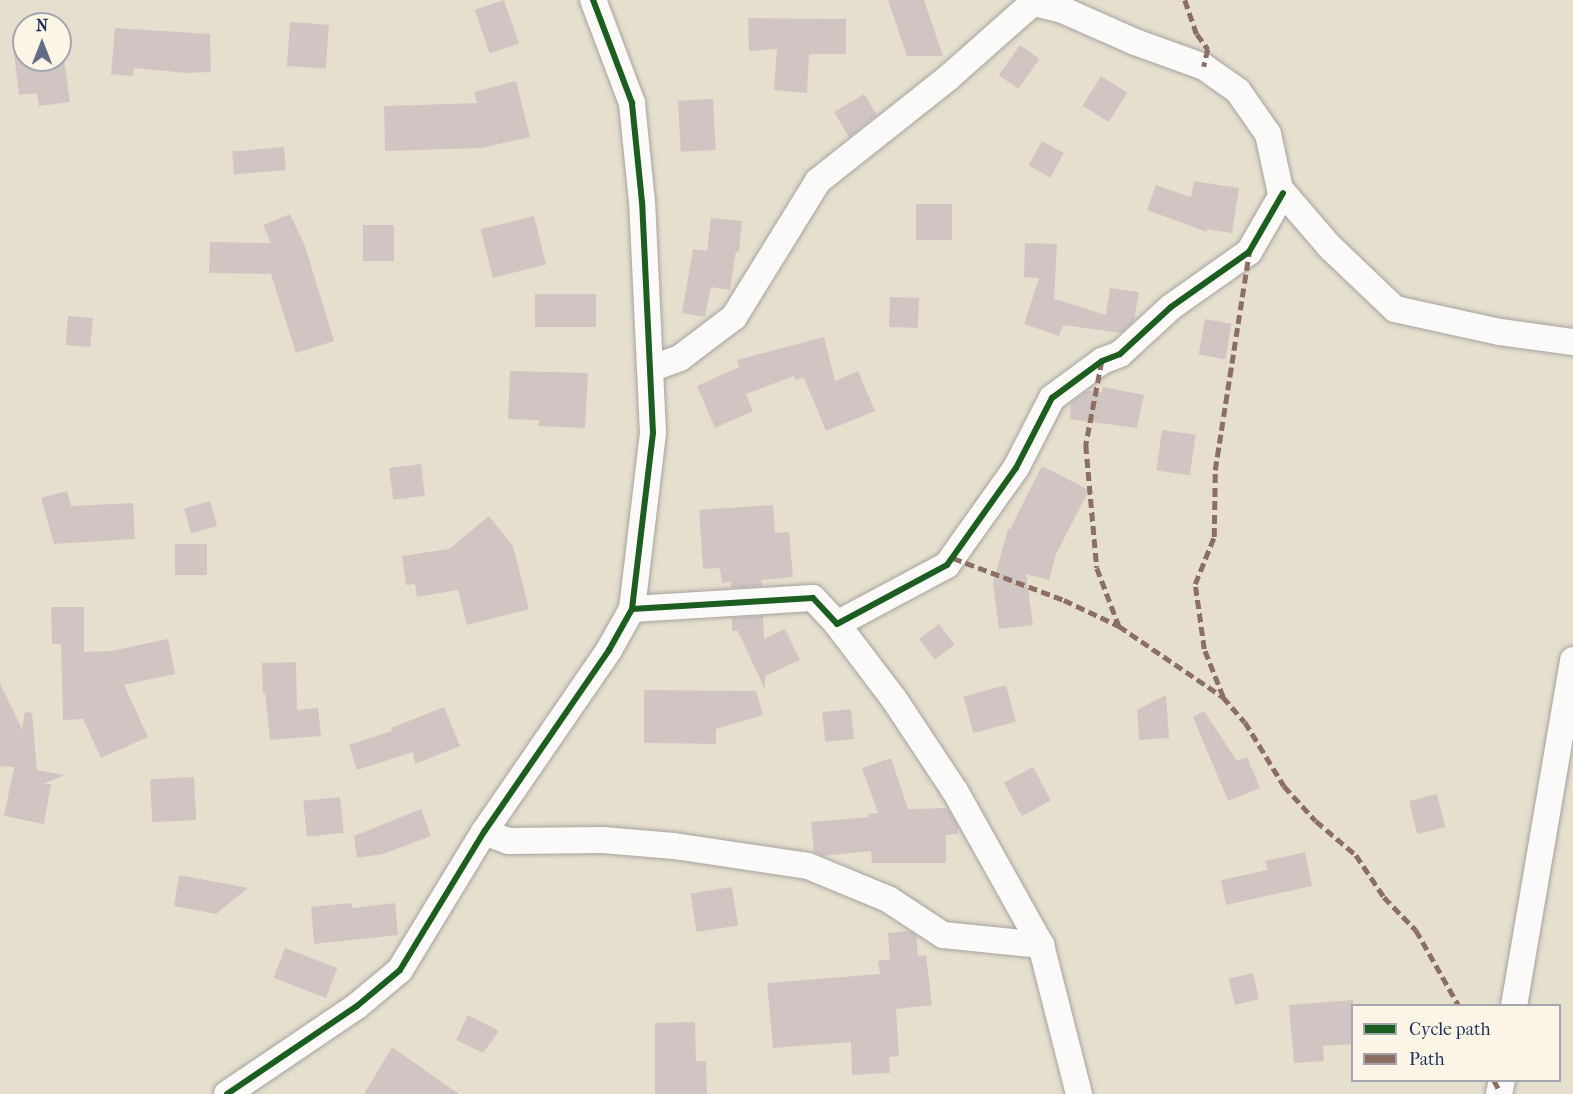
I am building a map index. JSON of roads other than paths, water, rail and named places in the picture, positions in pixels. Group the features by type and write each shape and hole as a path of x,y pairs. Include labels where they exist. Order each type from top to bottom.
{"street":[{"path":"226,1094 357,1006 400,970 484,832 609,650 632,609 653,433 642,202 632,103 593,0"},
{"path":"650,369 680,358 734,317 818,181 949,77 1035,2 1065,11 1135,42 1204,67 1238,90 1268,134 1283,193 1329,246 1395,309 1500,332 1573,342"},
{"path":"837,624 947,565 1016,468 1052,398 1102,361 1120,354 1171,307 1249,252 1283,193"},
{"path":"632,609 813,598 837,624 894,699 955,791 1041,945 1079,1094"},
{"path":"1514,1004 1573,660"},
{"path":"484,832 509,841 627,842 674,846 808,866 888,898 943,935 1041,945"}]}
